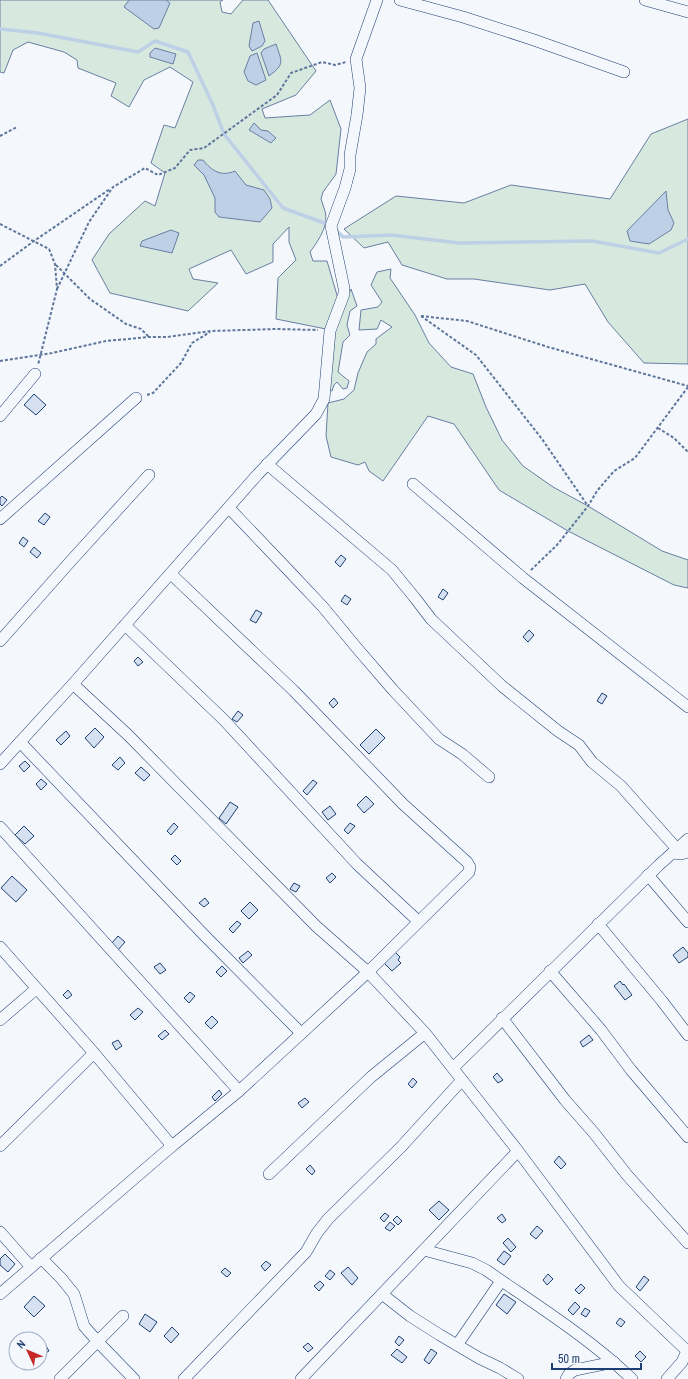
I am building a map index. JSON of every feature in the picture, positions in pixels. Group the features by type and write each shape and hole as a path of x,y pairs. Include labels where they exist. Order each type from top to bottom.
{"street":[{"path":"0,764 171,574 267,464 321,407 324,399 330,330 344,294 331,226 345,188 350,169 350,155 360,88 356,59 377,0"},
{"path":"400,0 463,17 624,72"},
{"path":"645,0 688,12"},
{"path":"0,416 35,374"},
{"path":"0,519 136,398"},
{"path":"267,464 392,570 416,598 430,619 502,686 558,732 580,745 592,762 621,786 679,851"},
{"path":"0,641 149,475"},
{"path":"413,484 522,578 688,707"},
{"path":"229,508 323,607 356,648 439,739 462,754 489,777"},
{"path":"0,1294 172,1146 239,1091 368,972 469,872 470,867 468,862 403,804 294,691 171,574"},
{"path":"125,625 224,720 358,864 418,921"},
{"path":"73,684 128,735 316,926 368,972 425,1033 518,1151 619,1286 687,1351 682,1362 669,1379"},
{"path":"20,742 205,936 301,1033"},
{"path":"0,827 239,1091"},
{"path":"453,1068 550,970 648,875 679,851 688,840"},
{"path":"648,875 688,922"},
{"path":"598,924 662,1000 688,1035"},
{"path":"0,947 94,1053 172,1146"},
{"path":"550,970 601,1030 631,1070 688,1137"},
{"path":"0,1020 36,989"},
{"path":"502,1018 565,1100 594,1133 627,1175 688,1243"},
{"path":"269,1174 371,1077 425,1033"},
{"path":"0,1146 94,1053"},
{"path":"184,1379 306,1252 317,1233 328,1219 401,1147 462,1080"},
{"path":"301,1379 518,1151"},
{"path":"0,1232 31,1267"},
{"path":"424,1250 472,1263 486,1270 588,1341 632,1379"},
{"path":"41,1258 61,1278 74,1294 84,1326 134,1379"},
{"path":"457,1345 501,1281"},
{"path":"382,1294 410,1316 479,1358 518,1379"},
{"path":"60,1379 123,1316"},
{"path":"566,1379 569,1374 575,1370 614,1362"}],"path":[{"path":"0,266 113,187 145,168 158,175 175,168 190,150 204,148 277,95 290,73 322,62 335,65 356,59"},
{"path":"0,136 17,127"},
{"path":"35,374 57,289 89,222 113,187"},
{"path":"0,224 49,249 55,264 57,289"},
{"path":"55,264 90,299 126,324 141,329 149,338"},
{"path":"522,578 557,545 588,506 597,491 614,471 635,458 688,386 548,347 467,321 420,316 476,355 542,439 588,506"},
{"path":"0,361 40,355 106,341 168,337 211,331 276,329 330,330"},
{"path":"136,398 153,393 181,364 192,343 211,331"},
{"path":"658,428 674,438 688,452"}],"shaded area":[{"path":"0,0 223,0 220,2 222,12 231,14 243,0 268,0 316,71 296,95 262,109 265,118 310,115 330,100 341,129 336,174 323,192 321,199 326,217 324,228 310,252 313,261 327,261 339,302 326,329 276,319 278,278 296,260 289,242 289,227 273,244 273,262 246,274 231,250 189,269 193,279 218,283 188,311 110,293 92,260 109,234 145,201 155,206 165,173 151,163 164,125 175,128 193,82 170,67 144,80 129,107 111,96 116,83 78,68 77,60 64,52 28,42 13,50 4,73 0,72"},
{"path":"688,119 688,364 644,363 608,322 585,284 550,290 474,279 447,279 402,265 388,242 364,248 344,229 396,196 464,203 511,185 610,199 651,134"},
{"path":"391,269 390,278 415,315 429,343 451,367 473,374 486,407 502,440 523,466 553,487 588,506 662,551 688,560 688,588 674,585 568,531 499,490 454,424 428,416 383,481 369,471 365,462 358,465 331,457 326,436 328,403 344,399 354,390 358,373 367,352 376,344 376,339 392,327 381,320 377,329 359,330 361,310 378,307 382,302 371,285 377,272"},
{"path":"351,289 357,306 350,311 347,325 350,335 343,342 338,372 349,381 347,388 343,389 337,382 332,391 329,390 333,331"}],"water":[{"path":"129,0 166,0 170,3 159,28 154,29 124,7"},
{"path":"259,21 265,41 262,46 252,51 249,46 253,23"},
{"path":"276,44 281,62 278,68 269,76 261,53 264,49"},
{"path":"155,48 176,54 173,64 150,57 150,53"},
{"path":"257,53 266,80 256,85 248,81 244,72 250,56"},
{"path":"254,123 261,130 268,131 276,138 271,143 249,130"},
{"path":"198,160 203,160 217,172 230,173 235,171 246,185 264,190 270,199 272,208 260,222 219,217 215,212 215,198 204,175 194,165"},
{"path":"666,191 668,210 674,223 671,230 649,244 630,241 627,231"},
{"path":"171,230 179,233 172,253 140,246 142,241"}],"building":[{"path":"34,394 46,405 36,415 24,405"},
{"path":"2,496 7,500 2,506 0,504 0,498"},
{"path":"45,513 50,517 44,525 38,521"},
{"path":"23,537 28,541 24,547 19,543"},
{"path":"34,547 41,553 37,558 30,552"},
{"path":"341,555 346,559 340,567 335,562"},
{"path":"443,589 448,593 443,600 438,597"},
{"path":"345,595 351,599 347,605 341,601"},
{"path":"256,610 262,613 256,623 250,620"},
{"path":"529,630 534,635 528,642 523,637"},
{"path":"138,657 143,662 138,666 134,661"},
{"path":"602,693 607,696 602,704 597,701"},
{"path":"334,698 338,703 333,708 329,703"},
{"path":"238,711 243,715 237,722 232,719"},
{"path":"95,728 104,737 94,748 85,738"},
{"path":"376,729 385,738 369,754 360,745"},
{"path":"66,731 70,736 61,745 56,740"},
{"path":"120,757 125,763 118,770 112,765"},
{"path":"25,761 30,766 24,772 19,766"},
{"path":"141,767 150,775 144,781 135,773"},
{"path":"41,779 47,784 41,790 36,784"},
{"path":"313,780 317,783 307,795 303,791"},
{"path":"366,796 374,804 364,813 357,805"},
{"path":"230,802 238,807 226,824 219,818"},
{"path":"330,806 336,814 328,820 322,812"},
{"path":"174,823 178,827 171,835 167,831"},
{"path":"350,823 355,826 348,834 344,830"},
{"path":"24,826 34,836 25,844 15,835"},
{"path":"175,855 181,861 177,865 171,859"},
{"path":"332,873 336,877 330,883 326,878"},
{"path":"12,876 27,890 16,902 1,888"},
{"path":"294,883 300,886 296,892 290,889"},
{"path":"205,898 209,903 204,907 199,903"},
{"path":"250,902 258,910 249,919 241,911"},
{"path":"237,921 241,924 233,933 229,929"},
{"path":"118,936 125,942 118,950 111,944"},
{"path":"683,947 688,953 688,957 679,963 673,955"},
{"path":"393,950 400,957 398,960 401,963 392,971 384,963"},
{"path":"248,951 252,955 243,963 239,958"},
{"path":"160,963 166,970 160,974 154,967"},
{"path":"222,966 227,971 221,977 216,972"},
{"path":"620,981 632,995 625,1000 614,986"},
{"path":"68,990 72,995 67,999 63,995"},
{"path":"190,992 195,996 189,1003 184,998"},
{"path":"138,1008 143,1012 135,1020 130,1015"},
{"path":"212,1016 218,1022 211,1029 205,1023"},
{"path":"165,1030 169,1034 162,1040 158,1036"},
{"path":"589,1035 593,1040 583,1047 580,1042"},
{"path":"118,1040 122,1046 116,1050 112,1043"},
{"path":"497,1073 503,1080 498,1083 493,1077"},
{"path":"413,1078 417,1082 412,1088 408,1084"},
{"path":"219,1090 222,1094 215,1101 212,1097"},
{"path":"305,1098 309,1102 302,1108 298,1103"},
{"path":"559,1156 566,1164 561,1169 554,1162"},
{"path":"310,1165 315,1171 312,1175 306,1169"},
{"path":"439,1201 449,1210 439,1220 429,1210"},
{"path":"385,1213 389,1216 384,1222 380,1218"},
{"path":"502,1214 506,1220 502,1223 497,1218"},
{"path":"397,1216 402,1221 398,1225 393,1220"},
{"path":"390,1222 395,1226 390,1231 385,1228"},
{"path":"537,1226 543,1231 536,1239 530,1234"},
{"path":"508,1238 516,1247 511,1252 503,1243"},
{"path":"504,1251 511,1256 504,1265 497,1260"},
{"path":"5,1254 15,1264 8,1272 0,1265 0,1259"},
{"path":"266,1261 271,1265 265,1271 261,1266"},
{"path":"348,1267 358,1278 352,1285 341,1273"},
{"path":"225,1268 231,1273 227,1277 221,1272"},
{"path":"330,1270 335,1274 330,1280 325,1276"},
{"path":"548,1274 553,1279 547,1285 543,1280"},
{"path":"644,1276 649,1280 640,1291 636,1287"},
{"path":"320,1281 324,1285 319,1291 314,1286"},
{"path":"581,1284 585,1288 579,1294 575,1290"},
{"path":"504,1294 516,1302 507,1314 496,1305"},
{"path":"34,1296 45,1306 34,1317 24,1307"},
{"path":"575,1302 580,1307 573,1315 568,1310"},
{"path":"585,1308 590,1311 586,1317 581,1314"},
{"path":"145,1314 157,1322 150,1332 139,1324"},
{"path":"620,1318 625,1322 621,1327 616,1323"},
{"path":"172,1327 179,1334 171,1343 164,1336"},
{"path":"399,1336 404,1340 399,1346 395,1342"},
{"path":"308,1343 313,1348 308,1352 303,1347"},
{"path":"397,1349 407,1357 402,1363 391,1355"},
{"path":"431,1349 437,1353 429,1364 424,1360"},
{"path":"640,1351 646,1357 641,1362 635,1356"}],"waterway":[{"path":"0,29 38,33 138,52 155,41 188,52 213,105 224,134 283,208 330,225"},
{"path":"335,229 343,237 391,235 459,243 592,241 659,253 688,239"}]}
